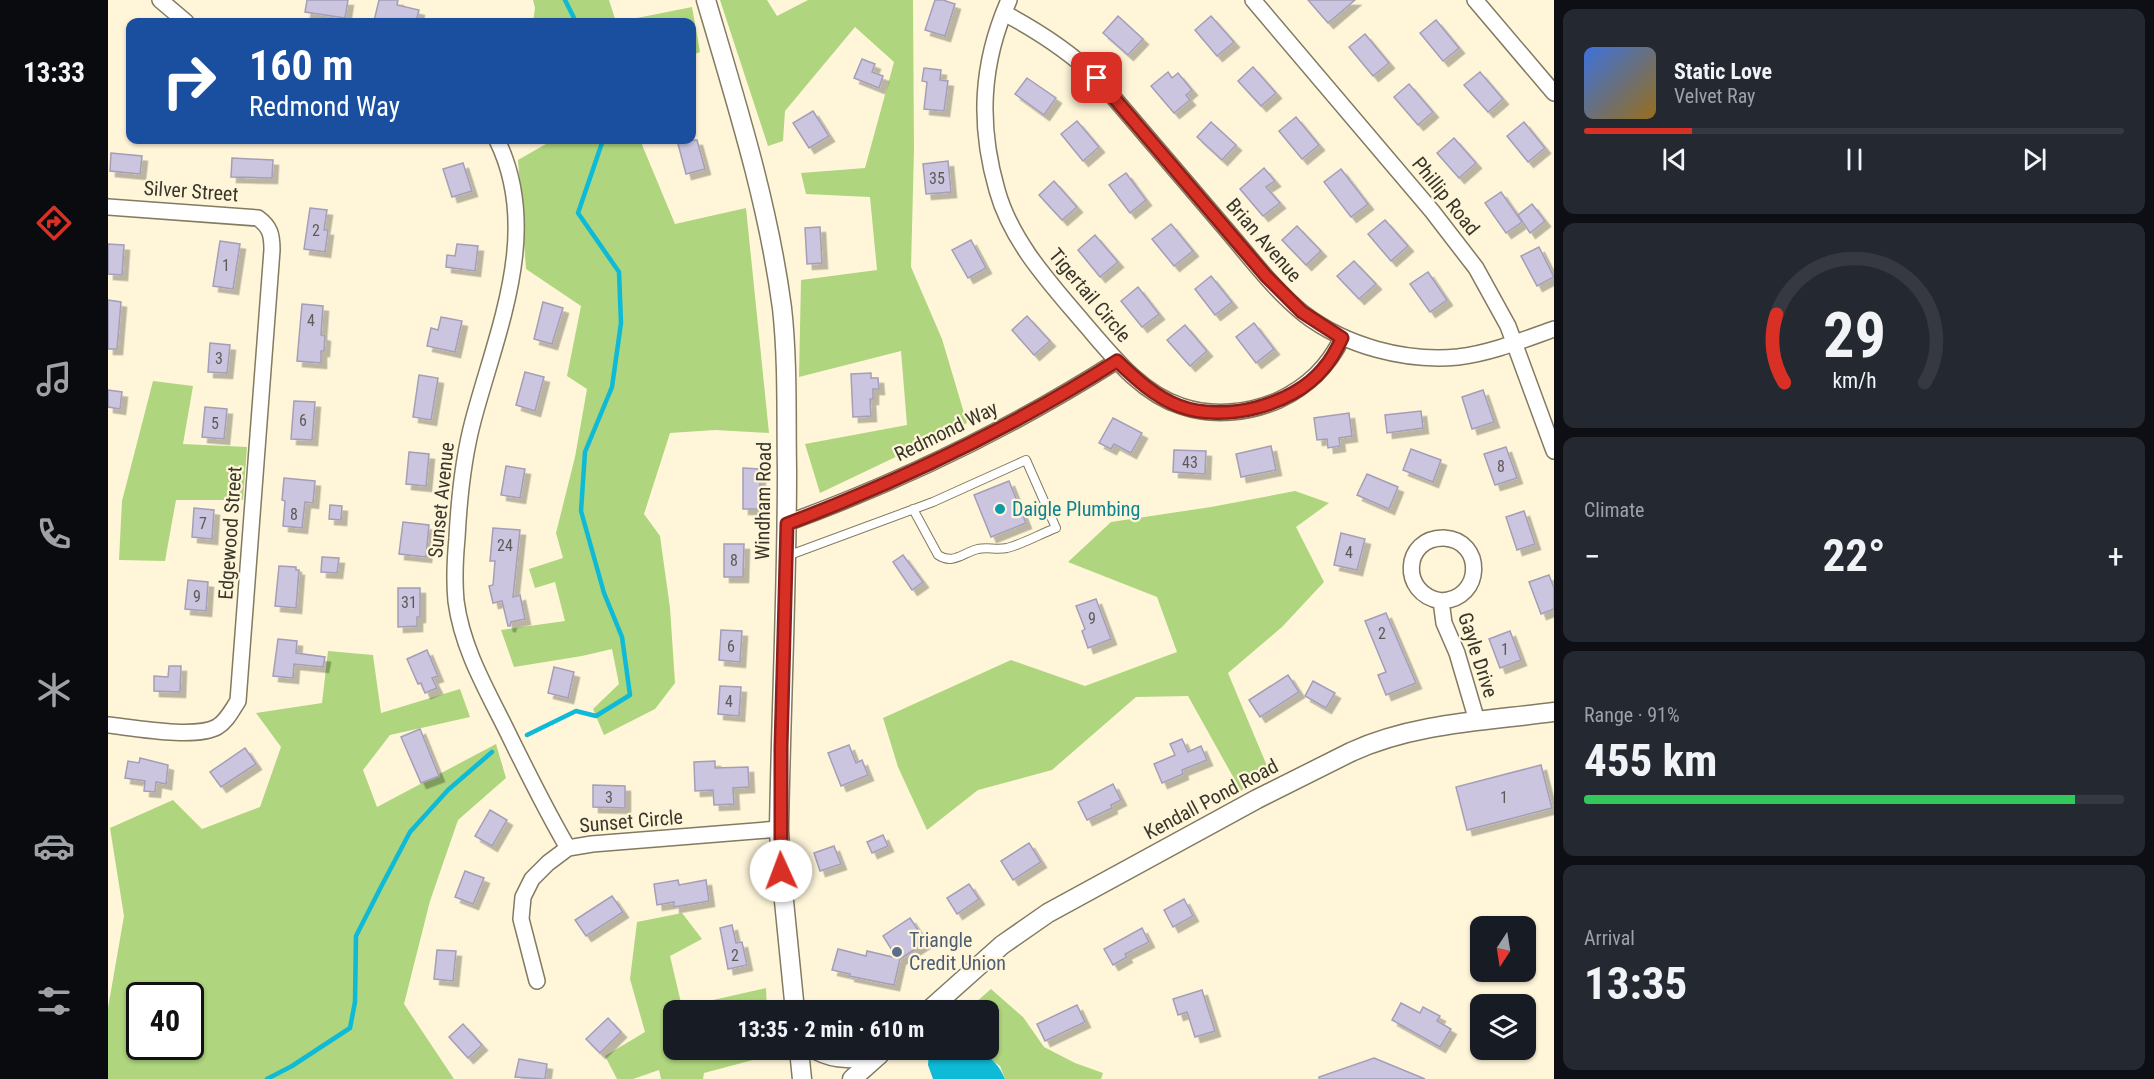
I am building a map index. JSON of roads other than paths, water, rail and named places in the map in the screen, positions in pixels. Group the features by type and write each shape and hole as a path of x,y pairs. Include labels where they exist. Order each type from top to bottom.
{"street":[{"path":"160,0 181,18"},
{"name":"Windham Road","path":"706,0 760,188 773,248 782,309 786,368 787,524 779,829 786,935 794,1000"},
{"name":"Phillip Road","path":"1253,0 1463,249 1489,289 1514,343 1554,451"},
{"path":"1475,0 1554,93"},
{"name":"Brian Avenue","path":"1007,7 1080,62 1097,78 1266,276 1302,312 1342,338 1379,350 1437,357 1475,354 1554,329"},
{"name":"Tigertail Circle","path":"1007,7 988,64 984,95 986,142 997,191 1012,227 1034,262 1117,361 1149,389 1180,406 1214,412 1233,412 1269,404 1309,382 1322,371 1342,338"},
{"name":"Sunset Avenue","path":"499,144 514,190 517,246 511,285 465,457 458,513 456,600 462,629 472,658 541,800 568,848"},
{"name":"Silver Street","path":"108,207 242,216 258,218 268,225"},
{"name":"Edgewood Street","path":"108,725 202,732 218,726 229,716 238,701 273,250 272,235 268,225"},
{"name":"Redmond Way","path":"787,524 852,499 922,467 1047,404 1117,361"},
{"name":"Gayle Drive","path":"1443,538 1462,545 1470,555 1474,568 1472,581 1464,592 1454,599 1441,601 1427,597 1417,588 1410,568 1418,549 1430,541 1443,538"},
{"name":"Gayle Drive","path":"1441,601 1444,623 1457,653 1477,721"},
{"name":"Kendall Pond Road","path":"940,1000 1002,945 1048,913 1257,799 1366,745 1401,734 1477,721 1554,712"},
{"name":"Sunset Circle","path":"537,981 521,919 523,897 532,879 568,848 592,844 779,829"},
{"path":"800,1060 802,1079"},
{"path":"852,1079 874,1060"}],"lane":[{"path":"786,556 913,509 1026,460 1056,528 1007,548 983,548 952,560 938,555 913,509"}],"water":[{"path":"928,1060 992,1060 999,1067 1005,1079 933,1079"}],"waterway":[{"path":"565,0 574,18"},
{"path":"527,735 576,711 596,716 630,695 622,637 604,593 581,511 585,452 612,387 621,323 619,272 578,213 602,144"},
{"path":"267,1079 292,1066 350,1028 355,1002 356,936 382,885 410,832 448,790 492,752"}],"place":[{"name":"Daigle Plumbing","path":"1000,509"},
{"name":"Triangle Credit Union","path":"897,952"}]}
